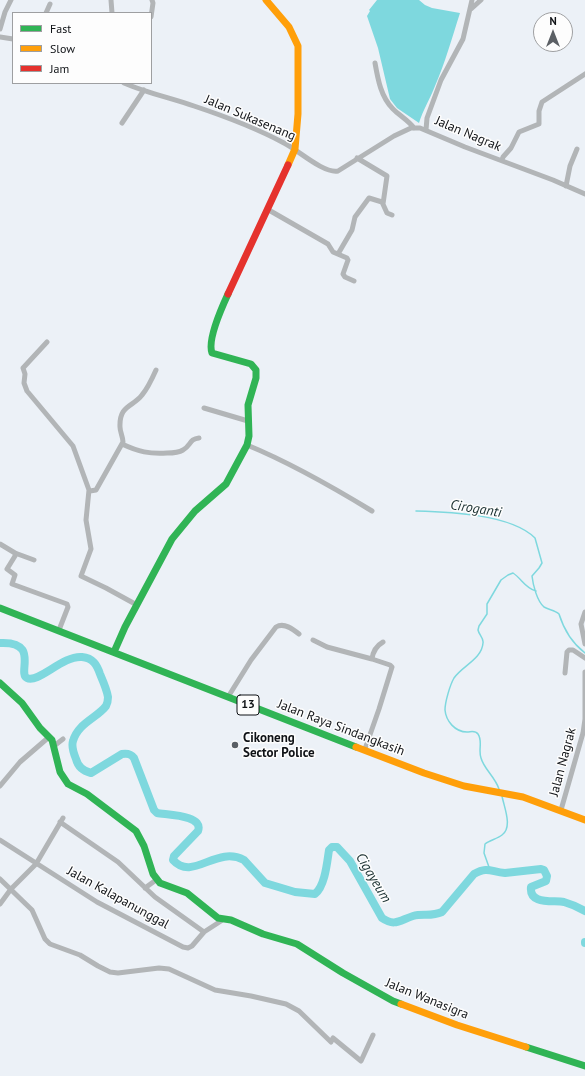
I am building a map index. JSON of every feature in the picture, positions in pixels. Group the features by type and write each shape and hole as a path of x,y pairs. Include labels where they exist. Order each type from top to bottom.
{"main road":[{"path":"114,652 136,605 172,539 195,511 226,484 247,445 249,432 248,405 257,375 255,367 251,364 215,354 210,348 214,331 224,303 296,149 298,114 298,46 292,30 266,0"},
{"name":"Jalan Raya Sindangkasih","path":"0,608 424,773 460,785 523,797 561,810"},
{"path":"0,683 22,703 40,728 49,737 54,746 61,774 69,786 87,794 136,831 144,846 156,881"},
{"name":"13","path":"561,810 585,820"},
{"name":"Jalan Wanasigra","path":"156,881 187,893 222,920 231,920 263,934 297,944 385,997 404,1006 457,1025 585,1066"}],"street":[{"path":"0,29 5,12 11,0"},
{"path":"111,0 112,12"},
{"path":"152,0 152,12"},
{"name":"Jalan Nagrak","path":"472,0 463,39 441,80 427,118 426,130 465,147 502,160 585,194"},
{"path":"470,9 481,0"},
{"path":"46,12 50,4"},
{"path":"0,37 12,39"},
{"path":"375,63 380,87 388,103 414,128 426,130"},
{"path":"502,160 511,148 518,132 539,124 538,111 542,102 585,74"},
{"name":"Jalan Sukasenang","path":"127,84 197,107 266,135 296,149 324,168 333,171 338,171 394,136 414,128"},
{"path":"122,123 144,90"},
{"path":"566,186 570,166 577,149"},
{"path":"357,158 387,176 383,204"},
{"path":"338,254 352,230 355,217 368,200 373,199 383,204 388,213 392,215"},
{"path":"267,209 328,244 332,251 348,259 342,273 354,281"},
{"path":"47,342 23,368 25,386 73,446 90,491 86,520 91,549 81,576 136,605"},
{"path":"90,491 96,490 124,440 120,427 125,408 141,397 150,384 156,370"},
{"path":"204,408 248,421"},
{"path":"122,444 135,450 147,453 174,453 182,450 193,439 199,438"},
{"path":"247,445 276,456 321,479 372,511"},
{"path":"0,544 34,560"},
{"path":"15,552 15,556 7,569 15,575 12,584 68,605 59,630"},
{"path":"585,612 581,624 585,644"},
{"path":"228,697 251,660 276,627 279,625 289,627 299,634"},
{"path":"313,640 327,647 390,665 392,667 365,749"},
{"path":"372,660 375,649 383,642"},
{"path":"565,673 567,652 569,650 573,650 585,658"},
{"name":"Jalan Nagrak","path":"561,810 583,732 585,718 585,675"},
{"path":"0,786 17,766 49,737"},
{"path":"54,746 63,739"},
{"path":"0,904 11,889 36,864 62,820 118,862 155,897 204,932"},
{"name":"Jalan Kalapanunggal","path":"0,840 113,911 184,947 188,948 192,946 204,932 222,920"},
{"path":"0,879 32,910 45,939 53,946 80,955 110,972 118,973 158,968 169,969 215,990 285,1004 299,1011 332,1040 361,1061 373,1035"},
{"path":"145,888 156,881"}],"water":[{"path":"377,0 419,0 432,8 460,13 442,68 419,123 397,108 390,99 378,48 367,16 370,11 369,10"}],"waterway":[{"name":"Ciroganti","path":"416,511 445,512 496,519 524,530 535,538 542,563 532,576 537,597 544,607 559,614 569,636 585,653"},
{"path":"499,789 482,762 478,734 474,732 463,732 455,728 447,718 445,710 446,703 449,689 454,678 479,654 482,649 483,641 478,630 479,626 487,614 487,604 501,580 513,573 526,586 536,591"},
{"name":"Cigayeum","path":"0,643 12,644 20,647 25,658 24,670 27,678 32,679 38,677 59,664 75,658 82,657 94,662 106,688 108,701 106,706 83,725 75,735 72,746 77,762 81,768 91,773 122,754 129,754 133,757 154,810 157,813 176,815 190,819 196,822 198,826 198,831 174,856 173,860 181,866 197,866 215,859 234,857 244,860 265,883 295,892 315,894 321,886 323,880 329,850 332,847 337,847 350,861 382,918 390,922 398,922 417,915 442,912 474,874 483,870 505,873 541,869 544,870 547,876 546,881 531,887 531,893 534,897 543,900 564,902 585,911"},
{"path":"490,870 484,853 485,844 502,835 507,827 507,817 502,796"}],"traffic: fast":[{"path":"114,652 125,627 172,539 195,511 226,484 247,445 249,436 248,405 256,378 256,370 251,364 212,353 211,347 213,332 228,294"},
{"path":"0,608 356,747"},
{"path":"0,683 22,703 40,728 52,740 60,772 68,784 87,794 136,831 144,846 153,874 160,883 187,893 218,918 231,920 263,934 297,944 343,973 401,1004"},
{"path":"526,1047 585,1066"}],"traffic: slow":[{"path":"266,0 289,27 298,46 298,114 295,149 288,165"},
{"path":"356,747 424,773 464,786 523,797 585,820"},
{"path":"401,1004 457,1025 526,1047"}],"traffic: jam":[{"path":"228,294 288,165"}],"place":[{"name":"Cikoneng Sector Police","path":"235,745"}]}
